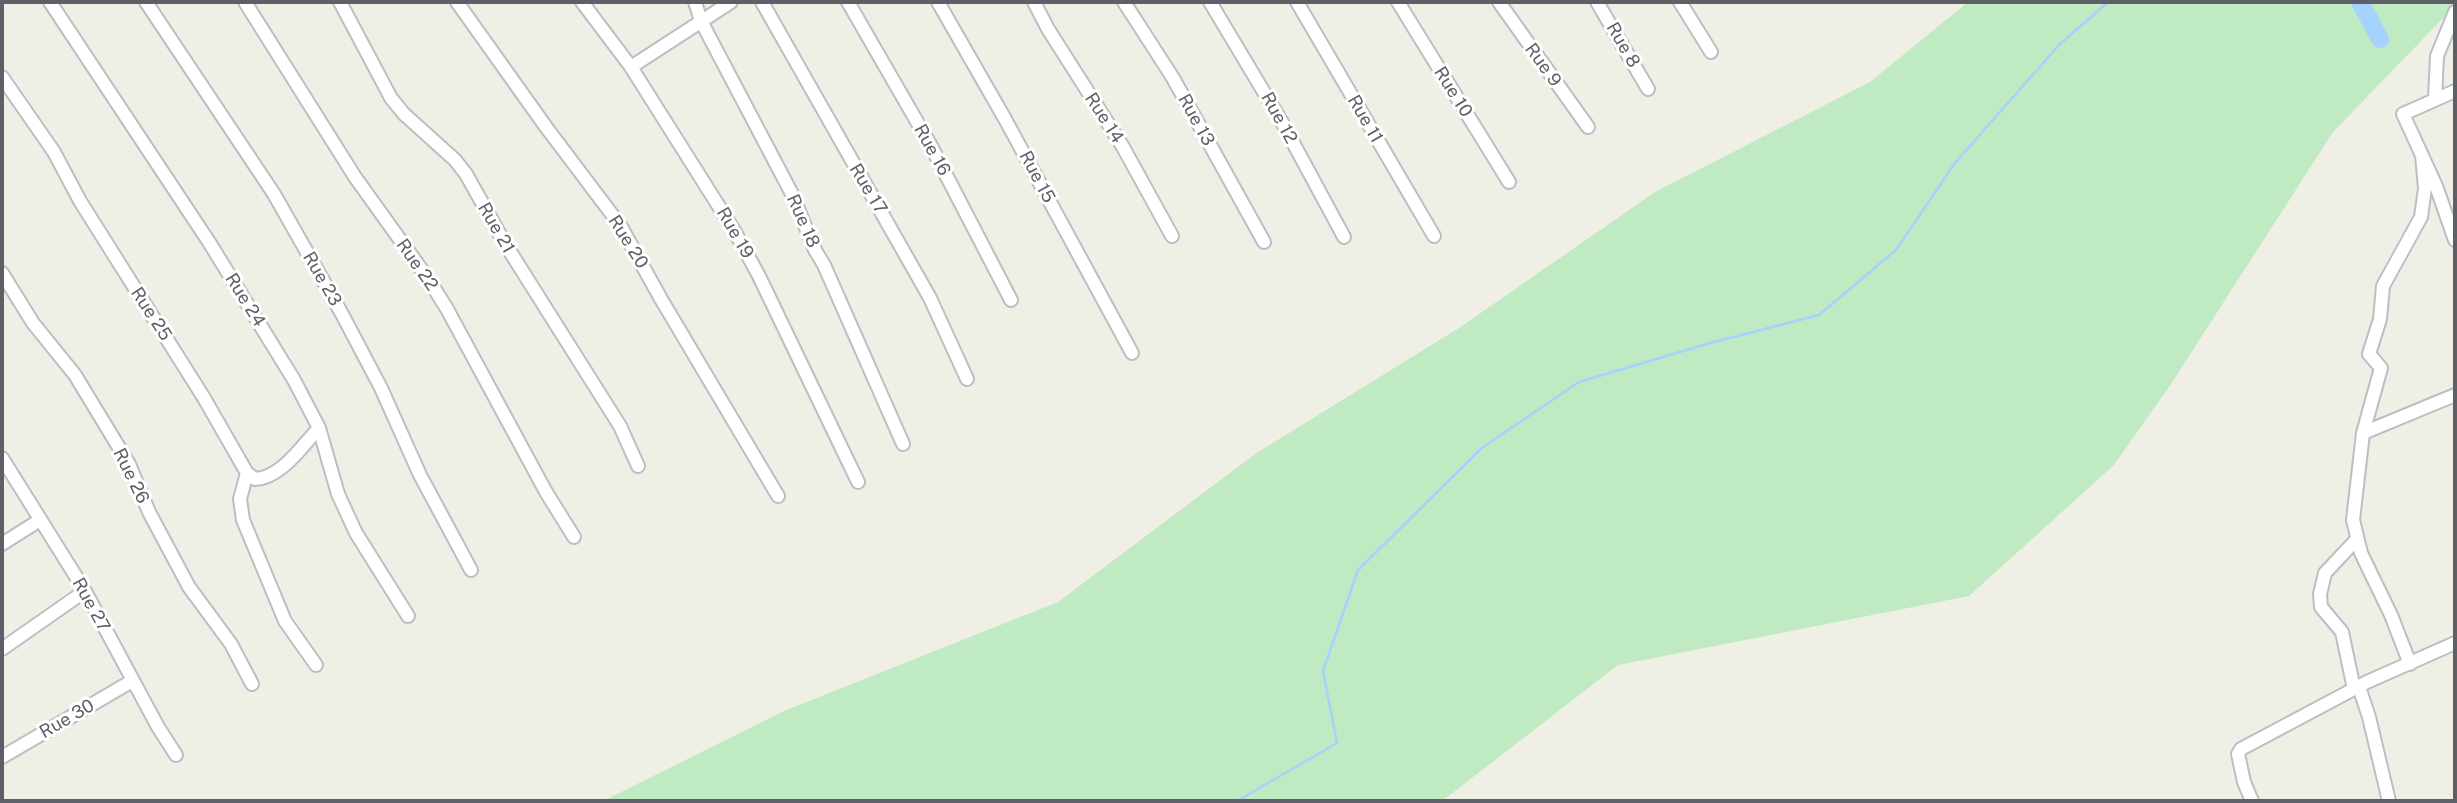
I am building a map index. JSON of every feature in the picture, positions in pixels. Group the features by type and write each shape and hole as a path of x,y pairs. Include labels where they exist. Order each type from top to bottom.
{"street":[{"name":"Rue 24","path":"50,2 209,242 294,380 319,428 338,494 356,533 408,616"},
{"name":"Rue 23","path":"146,2 274,194 381,388 420,475 471,570"},
{"name":"Rue 22","path":"245,2 355,177 447,309 574,537"},
{"name":"Rue 21","path":"341,2 391,98 466,174 504,242 620,426 638,466"},
{"name":"Rue 20","path":"457,2 620,225 778,496"},
{"name":"Rue 19","path":"582,2 631,67 735,232 759,276 858,482"},
{"name":"Rue 18","path":"695,2 701,21 792,194 903,444"},
{"path":"631,67 731,2"},
{"name":"Rue 17","path":"762,2 916,273 967,379"},
{"name":"Rue 16","path":"848,2 931,145 1011,300"},
{"name":"Rue 15","path":"938,2 999,107 1132,353"},
{"name":"Rue 14","path":"1034,2 1048,29 1123,147 1172,236"},
{"name":"Rue 13","path":"1124,2 1173,78 1264,242"},
{"name":"Rue 12","path":"1210,2 1276,112 1344,237"},
{"name":"Rue 11","path":"1297,2 1434,236"},
{"name":"Rue 10","path":"1398,2 1509,182"},
{"name":"Rue 9","path":"1499,2 1588,127"},
{"name":"Rue 8","path":"1597,2 1648,89"},
{"path":"1680,2 1711,52"},
{"path":"2435,99 2437,57 2455,12"},
{"name":"Rue 25","path":"2,77 54,152 80,201 204,398 247,473"},
{"path":"2455,91 2403,114 2455,240"},
{"path":"2410,664 2391,615 2364,561 2353,520 2363,433 2381,368 2369,354 2380,319 2384,286 2414,233 2423,209 2425,188 2422,155"},
{"name":"Rue 26","path":"2,272 33,323 75,374 132,470 149,512 189,587 231,644 252,684"},
{"path":"2363,433 2455,395"},
{"path":"316,665 285,621 243,520 240,499 247,473 255,479 264,479 274,474 319,428"},
{"name":"Rue 27","path":"2,458 85,591 132,681 176,755"},
{"path":"2,544 40,520"},
{"path":"2357,539 2325,573 2320,594 2322,607 2342,632 2356,688 2369,718 2389,801"},
{"path":"2,649 85,591"},
{"path":"2252,801 2244,782 2238,754 2241,749 2356,688 2455,643"},
{"name":"Rue 30","path":"2,757 132,681"}],"green space":[{"path":"1968,2 2455,2 2450,11 2333,132 2171,384 2114,465 1969,596 1618,665 1442,801 603,801 784,711 1058,602 1255,454 1459,328 1655,192 1870,82"}],"waterway":[{"path":"1237,801 1337,743 1323,671 1358,570 1483,447 1579,382 1710,343 1819,315 1896,250 1955,163 2059,45 2108,2"},
{"path":"2360,2 2380,39"}]}
